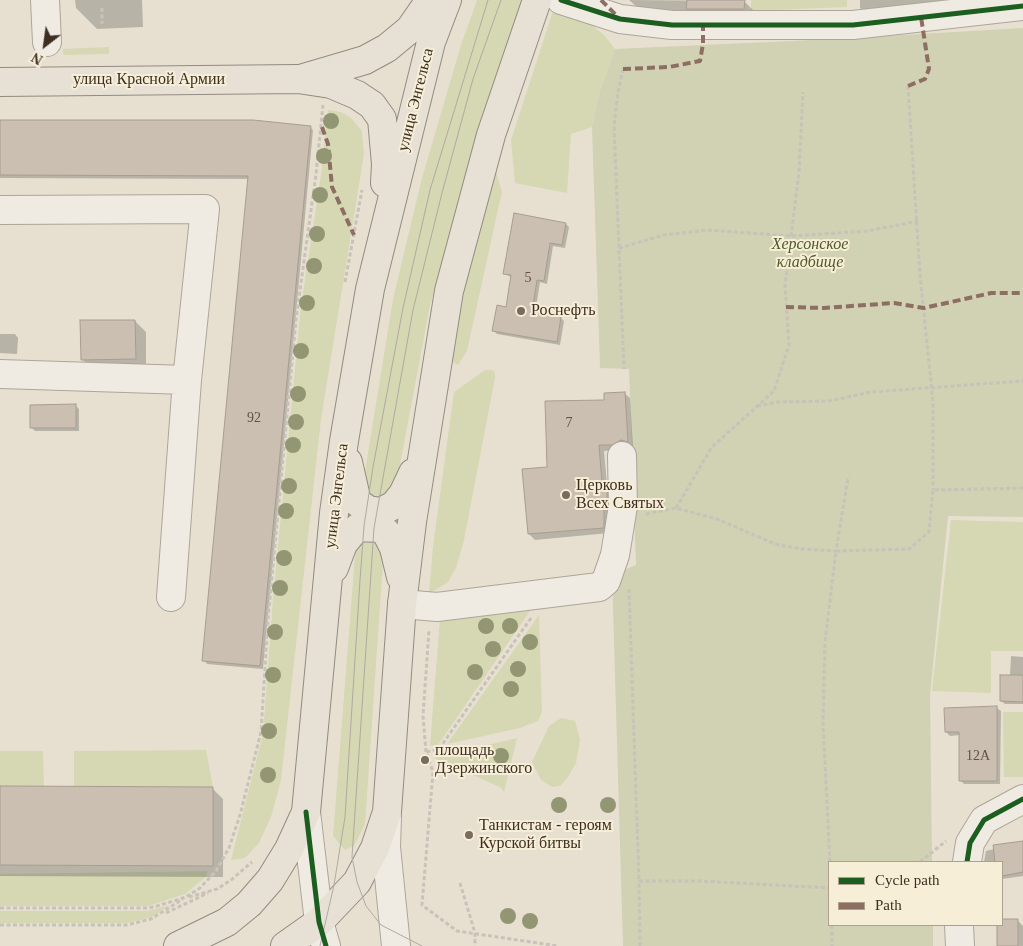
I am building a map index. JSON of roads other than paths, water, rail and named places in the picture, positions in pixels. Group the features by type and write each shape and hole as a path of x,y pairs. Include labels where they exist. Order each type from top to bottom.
{"main road":[{"path":"298,80 364,60 387,48 410,29 430,0"},
{"name":"улица Энгельса","path":"178,946 227,922 249,904 270,880 289,849 306,812 326,590 344,440 370,289 431,42 447,0"},
{"path":"285,946 323,934 375,848 387,812 402,604 423,451 448,292 491,135 537,0"},
{"path":"298,80 331,84 357,95 372,105 382,119 386,164 383,232"},
{"name":"улица Красной Армии","path":"0,82 298,80"},
{"path":"344,440 357,502 368,510 381,512 394,505 403,494 423,451"},
{"path":"326,590 343,544 352,533 359,527 378,528 386,532 394,548 401,579 402,604"}],"street":[{"path":"45,0 47,42"},
{"path":"561,0 620,19 672,25 853,25 1023,6"},
{"path":"0,210 205,208 187,380 171,597"},
{"path":"0,374 187,380"},
{"path":"402,604 437,607 599,587 606,580 615,554 623,506 622,456"},
{"path":"967,861 970,843 984,820 1023,799"},
{"path":"306,812 323,934"},
{"path":"382,946 387,812"},
{"path":"386,847 396,946"},
{"path":"960,926 960,946"}],"tram line":[{"path":"320,946 334,885 345,817 364,526 373,467 403,308 430,190 488,0"},
{"path":"422,946 381,925 366,906 357,882 352,857 374,528 413,310 473,79 501,0"}],"place":[{"name":"Роснефть","path":"521,311"},
{"name":"Церковь Всех Святых","path":"566,495"},
{"name":"площадь Дзержинского","path":"425,760"},
{"name":"Танкистам - героям Курской битвы","path":"469,835"}],"park label":[{"name":"Херсонское кладбище","path":"810,254"}]}
